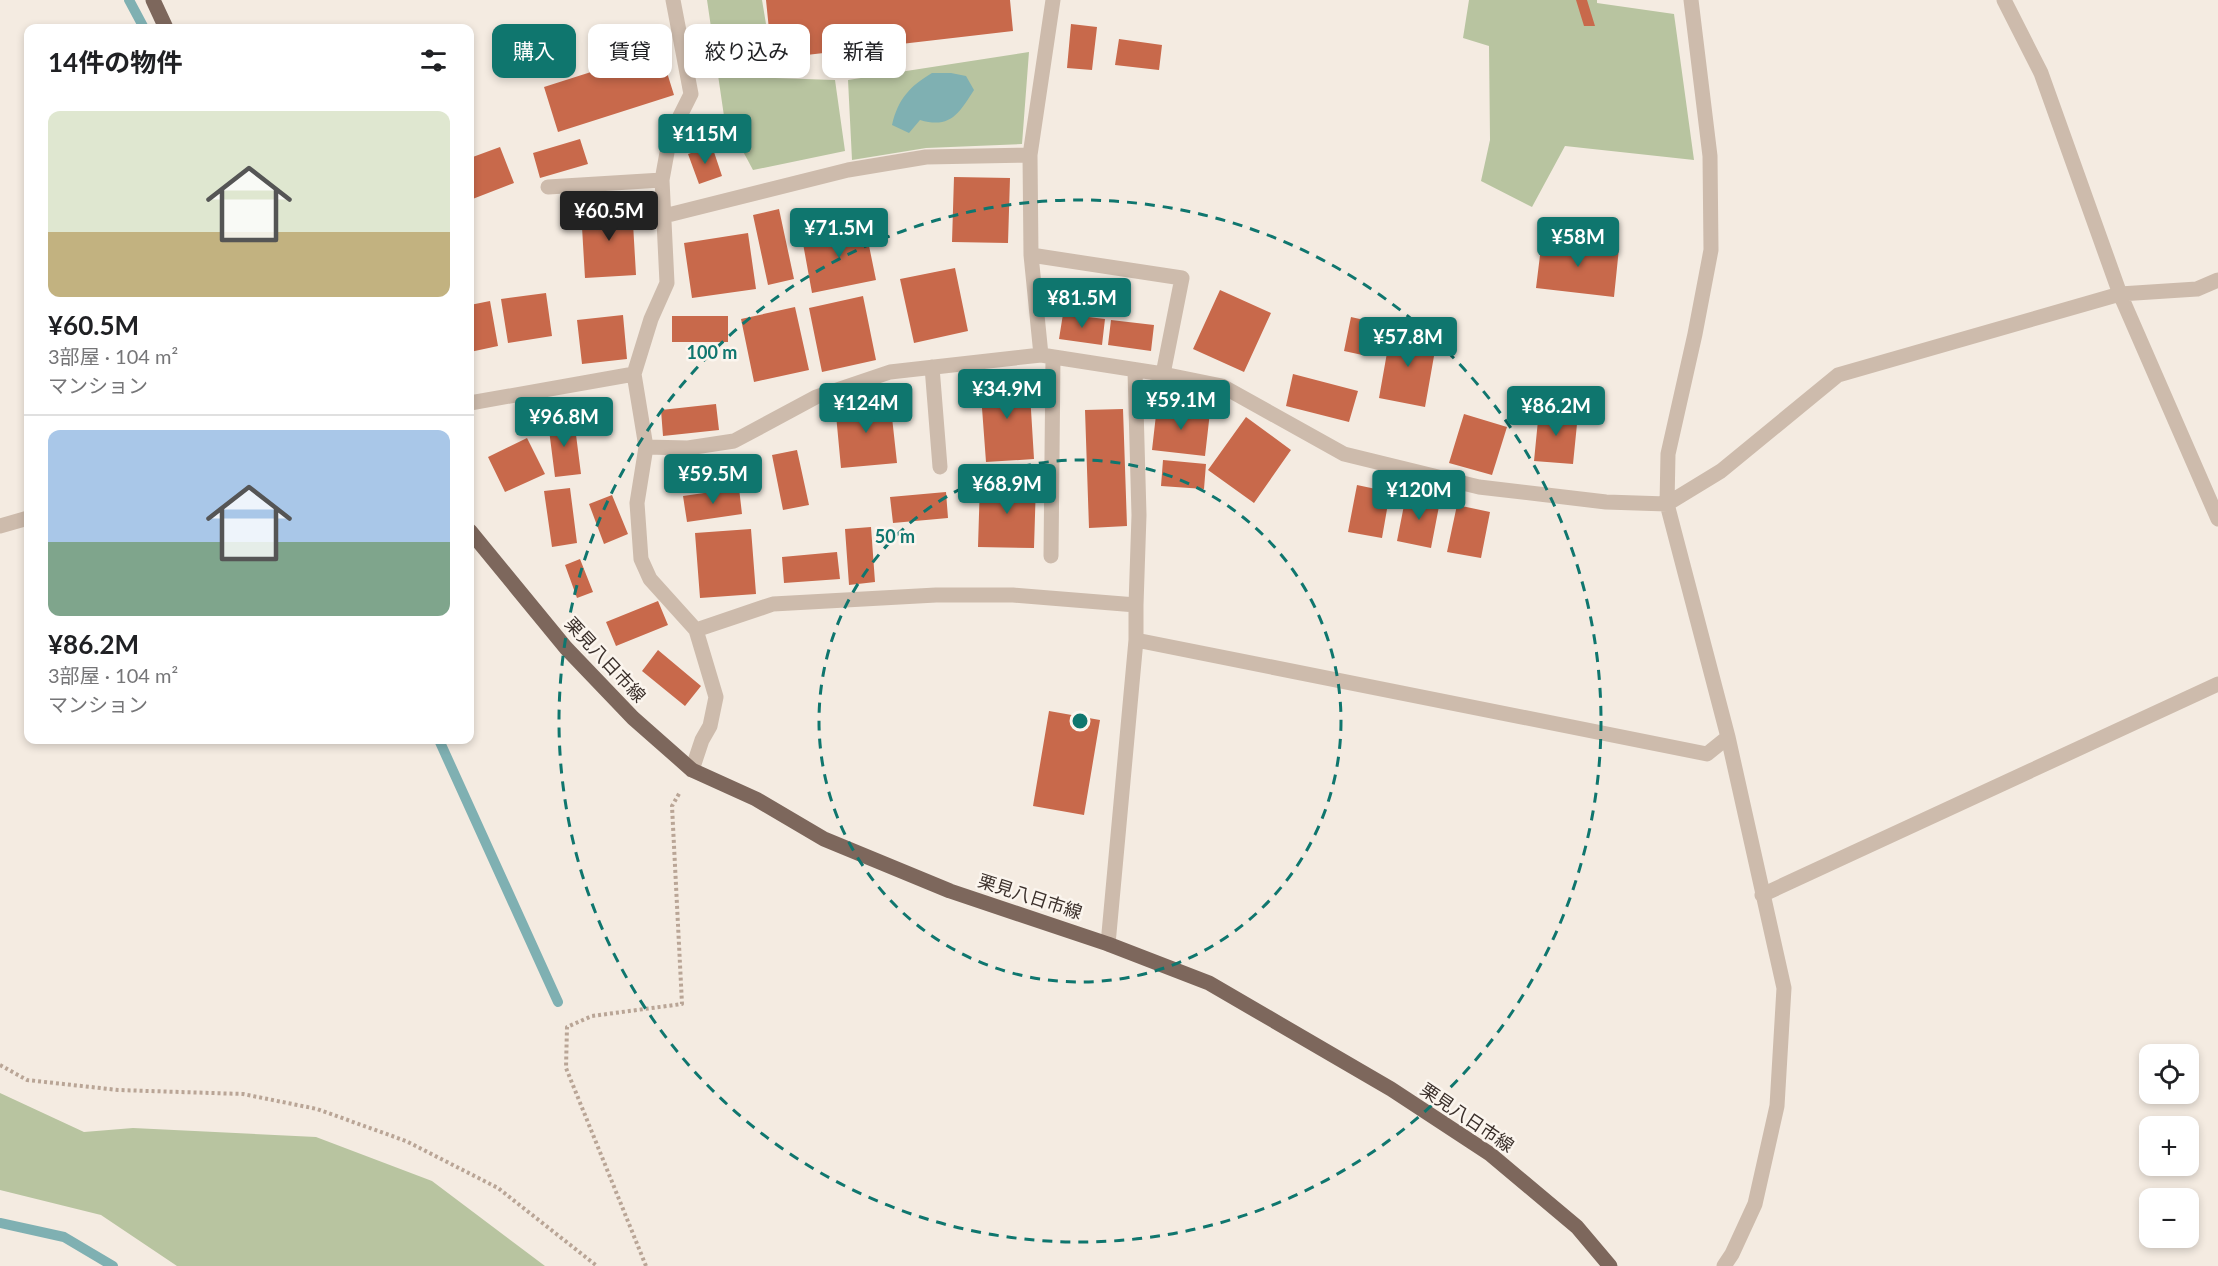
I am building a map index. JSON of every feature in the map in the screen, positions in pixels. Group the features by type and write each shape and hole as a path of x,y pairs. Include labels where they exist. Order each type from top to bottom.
{"main road":[{"path":"153,0 164,24"},
{"name":"栗見八日市線","path":"474,536 573,656 633,718 692,770 756,799 834,843 950,891 1108,944 1209,983 1390,1089 1490,1154 1577,1227 1610,1266"}],"street":[{"path":"673,0 692,94 670,136 662,180 667,283 651,320 634,374 646,447 637,503 641,559 650,579 696,630 716,697 710,726 702,740 692,770"},
{"path":"1051,556 1047,356 1031,255 1030,155 1053,0"},
{"path":"1690,0 1710,156 1711,250 1668,454 1667,504 1728,738 1784,988 1778,1106 1755,1204 1724,1266"},
{"path":"2004,0 2041,73 2120,294 2218,519"},
{"path":"664,216 859,168 926,158 1030,155"},
{"path":"548,187 662,180"},
{"path":"1031,255 1182,278 1163,374"},
{"path":"646,447 688,448 735,441 816,397 890,372 1047,356 1163,374 1222,386 1344,454 1479,487 1606,502 1667,504 1721,471 1838,375 2120,294 2197,289 2218,280"},
{"path":"932,367 940,467"},
{"path":"1108,944 1136,640 1139,515 1135,371"},
{"path":"474,402 634,374"},
{"path":"0,526 24,519"},
{"path":"696,630 773,604 936,596 1013,595 1136,605"},
{"path":"1136,640 1707,754 1728,738"},
{"path":"1762,895 2218,684"}],"path":[{"path":"646,1266 566,1068 567,1027 592,1016 682,1005 672,806 692,770"},
{"path":"0,1065 27,1080 118,1090 243,1094 317,1109 406,1141 498,1188 597,1266"}],"green space":[{"path":"707,0 762,0 766,24 711,24"},
{"path":"1469,0 1597,0 1597,3 1674,14 1694,160 1565,146 1532,207 1481,181 1490,140 1489,46 1463,38"},
{"path":"1029,52 1022,144 926,148 852,160 848,80 906,78 906,71"},
{"path":"718,78 835,80 845,151 753,170 724,116"},
{"path":"0,1093 84,1132 133,1128 316,1137 432,1181 545,1266 177,1266 101,1215 0,1190"}],"water":[{"path":"932,73 966,76 974,90 964,106 947,121 920,120 909,133 892,125 906,94"}],"building":[{"path":"766,0 1010,0 1013,31 906,43 906,24 822,24 822,53 810,55 810,24 768,24"},
{"path":"1576,0 1587,0 1595,26 1584,26"},
{"path":"1071,24 1097,27 1092,70 1067,68"},
{"path":"1119,39 1162,45 1159,70 1115,65"},
{"path":"588,73 588,78 669,78 674,95 558,132 544,87"},
{"path":"580,139 588,164 540,178 533,153"},
{"path":"712,146 722,176 699,184 688,154"},
{"path":"500,147 514,183 474,198 474,157"},
{"path":"954,177 1010,178 1008,243 952,242"},
{"path":"632,206 636,275 585,278 581,210"},
{"path":"779,209 794,279 768,285 753,215"},
{"path":"865,226 876,280 812,293 802,238"},
{"path":"748,233 756,289 692,298 684,243"},
{"path":"1542,239 1619,248 1614,297 1536,288"},
{"path":"955,268 968,331 914,343 900,279"},
{"path":"1220,290 1271,313 1244,372 1193,349"},
{"path":"546,293 552,336 508,343 501,299"},
{"path":"863,296 876,360 822,372 809,308"},
{"path":"490,301 498,346 474,351 474,304"},
{"path":"795,307 809,370 754,382 741,319"},
{"path":"1063,314 1105,319 1102,345 1059,339"},
{"path":"623,315 627,359 582,364 577,320"},
{"path":"672,316 728,316 728,342 672,342"},
{"path":"1351,317 1373,322 1367,356 1344,351"},
{"path":"1111,320 1154,325 1151,351 1108,345"},
{"path":"1391,330 1437,339 1425,407 1379,398"},
{"path":"1293,374 1358,391 1349,422 1286,406"},
{"path":"1029,377 1034,459 986,462 980,381"},
{"path":"890,399 897,463 841,468 835,404"},
{"path":"716,404 719,430 663,436 661,410"},
{"path":"1157,406 1210,412 1205,456 1152,450"},
{"path":"1123,409 1127,526 1089,528 1085,410"},
{"path":"1539,410 1578,414 1573,464 1534,461"},
{"path":"1464,414 1507,427 1492,475 1449,463"},
{"path":"1246,417 1291,450 1254,503 1208,470"},
{"path":"574,419 581,474 555,477 548,422"},
{"path":"527,438 545,474 505,492 488,457"},
{"path":"797,450 809,505 783,510 772,455"},
{"path":"1163,460 1206,464 1204,489 1161,486"},
{"path":"980,482 1036,483 1034,548 978,547"},
{"path":"1357,485 1390,492 1382,538 1348,532"},
{"path":"570,488 577,543 552,547 544,491"},
{"path":"739,488 742,514 687,522 683,496"},
{"path":"946,492 948,518 893,523 890,497"},
{"path":"612,495 628,534 604,544 589,504"},
{"path":"1406,495 1440,501 1431,548 1397,541"},
{"path":"1457,505 1490,512 1481,558 1447,552"},
{"path":"871,527 875,582 849,585 845,529"},
{"path":"751,529 756,594 700,598 695,533"},
{"path":"837,552 840,579 784,583 782,557"},
{"path":"580,559 593,592 577,598 565,565"},
{"path":"658,601 668,625 616,646 606,622"},
{"path":"658,650 701,686 685,706 642,671"},
{"path":"1049,711 1100,720 1084,815 1033,806"}],"waterway":[{"path":"129,0 142,24"},
{"path":"441,744 558,1002"},
{"path":"0,1223 64,1237 113,1266"}]}
